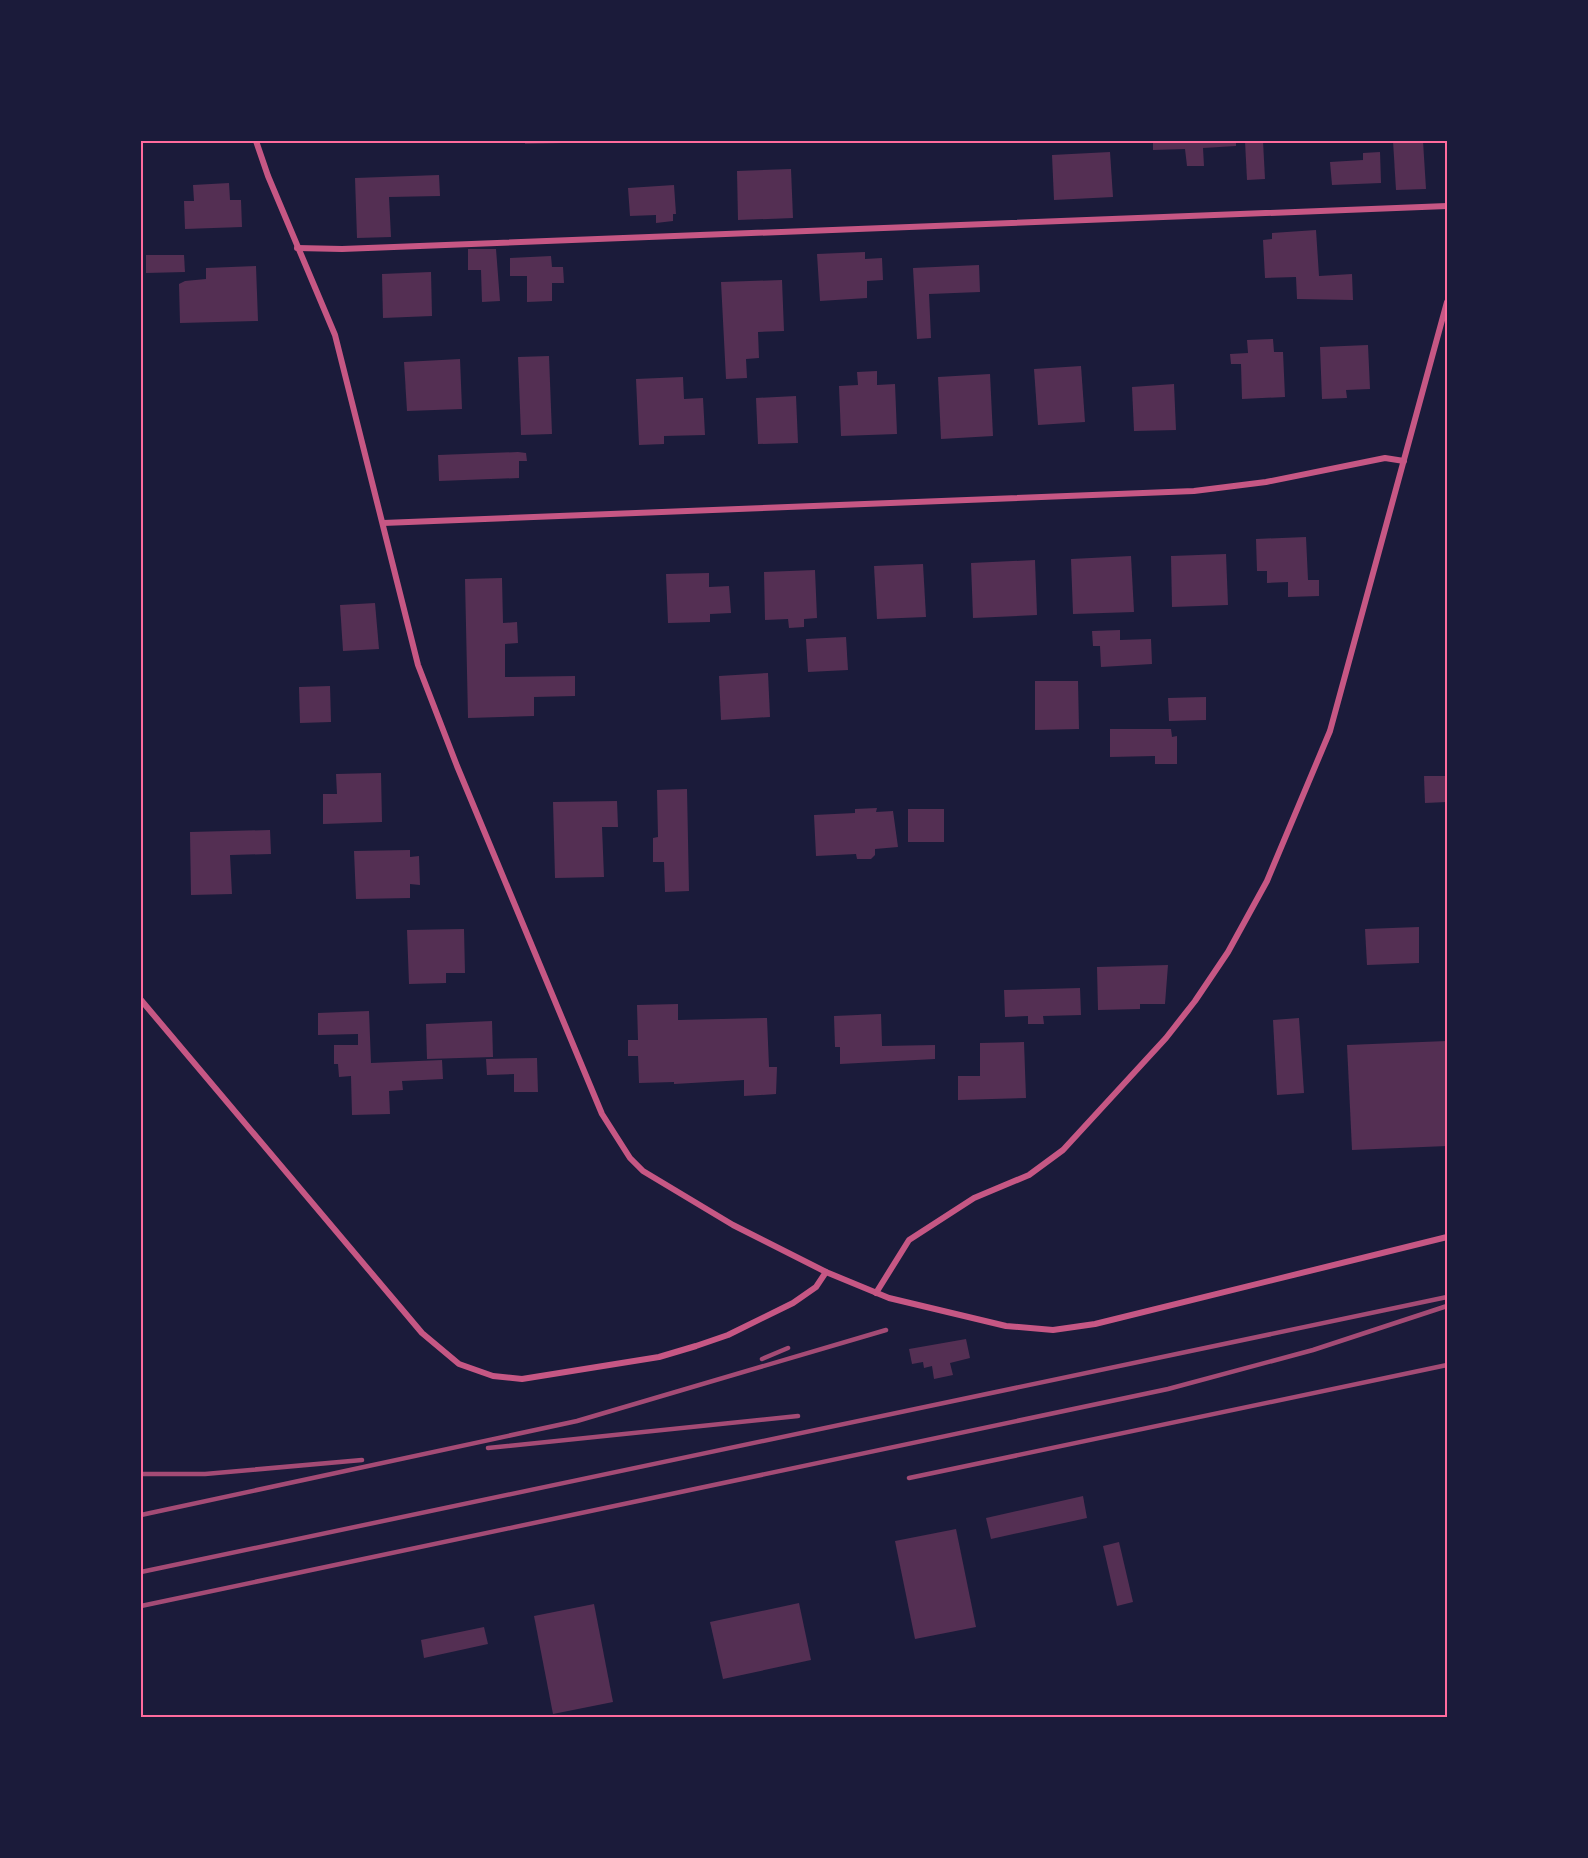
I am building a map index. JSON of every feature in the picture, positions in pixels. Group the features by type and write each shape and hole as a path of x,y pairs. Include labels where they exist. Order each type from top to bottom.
{"street":[{"path":"256,141 297,248 334,335 383,522 410,639 431,699 602,1114 614,1135 643,1172 733,1225 826,1272 876,1293 1006,1326 1053,1330 1095,1324 1447,1237"},
{"path":"297,248 342,249 1447,206"},
{"path":"876,1293 909,1240 974,1198 1029,1175 1063,1150 1166,1038 1195,1001 1228,952 1267,881 1318,765 1340,699 1447,302"},
{"path":"383,522 1194,491 1266,482 1385,458 1404,461"},
{"path":"141,1000 423,1333 452,1359 476,1371 522,1379 659,1357 728,1335 793,1303 816,1287 826,1272"}],"building":[{"path":"525,141 563,141 563,143 525,144"},
{"path":"1153,141 1236,141 1236,146 1203,148 1204,166 1187,166 1185,149 1153,150"},
{"path":"1245,141 1263,141 1265,179 1247,180"},
{"path":"1393,141 1423,141 1426,189 1396,190"},
{"path":"1110,152 1113,197 1054,200 1052,155"},
{"path":"1380,152 1381,183 1332,185 1330,162 1363,160 1363,153"},
{"path":"791,169 793,218 738,220 737,171"},
{"path":"439,175 440,196 389,197 391,237 357,238 355,178"},
{"path":"229,183 230,200 241,200 242,227 185,229 184,201 194,201 193,185"},
{"path":"674,185 676,214 673,214 673,221 656,223 656,215 630,216 628,188"},
{"path":"1316,230 1319,276 1352,274 1353,300 1297,299 1296,277 1265,278 1263,240 1272,239 1272,233"},
{"path":"468,249 496,249 500,301 482,302 481,270 468,270"},
{"path":"865,252 865,259 882,258 883,280 867,281 867,298 820,301 817,254"},
{"path":"146,255 184,255 185,272 146,273"},
{"path":"551,256 552,267 563,267 564,283 552,283 552,301 527,302 527,276 510,276 510,258"},
{"path":"979,265 980,292 929,294 931,338 917,339 913,268"},
{"path":"256,266 258,321 180,323 179,284 185,281 206,279 206,268"},
{"path":"431,272 432,316 383,318 382,274"},
{"path":"782,280 784,331 758,332 759,358 746,359 747,378 726,379 721,282"},
{"path":"1273,339 1274,352 1283,352 1285,397 1242,399 1241,364 1231,364 1230,354 1248,353 1247,340"},
{"path":"1368,345 1370,389 1346,390 1347,398 1322,399 1320,347"},
{"path":"549,356 552,434 521,435 518,357"},
{"path":"460,359 462,409 407,411 404,362"},
{"path":"1081,366 1085,422 1038,425 1034,369"},
{"path":"877,371 877,385 895,384 897,434 841,436 839,386 858,385 857,372"},
{"path":"990,374 993,436 941,439 938,377"},
{"path":"683,377 684,399 703,398 705,435 664,436 664,444 639,445 636,379"},
{"path":"1174,384 1176,430 1134,431 1132,387"},
{"path":"796,396 798,443 758,444 756,398"},
{"path":"526,453 527,461 519,461 519,478 439,481 438,455"},
{"path":"1306,537 1308,580 1319,580 1319,596 1288,597 1288,582 1267,583 1267,571 1257,571 1256,539"},
{"path":"1226,554 1228,605 1172,607 1171,556"},
{"path":"1131,556 1134,612 1073,614 1071,559"},
{"path":"1035,560 1037,615 973,618 971,563"},
{"path":"923,564 926,617 877,619 874,566"},
{"path":"815,570 817,618 804,619 804,627 789,628 788,619 765,620 764,572"},
{"path":"709,573 709,587 729,586 731,613 710,614 710,622 668,623 666,574"},
{"path":"502,578 503,623 517,622 518,643 505,644 505,677 575,676 575,696 534,697 534,716 468,718 465,579"},
{"path":"375,603 379,649 343,651 340,605"},
{"path":"1120,630 1120,640 1151,639 1152,664 1101,667 1100,646 1093,646 1092,631"},
{"path":"846,637 848,670 808,672 806,639"},
{"path":"768,673 770,717 721,720 719,676"},
{"path":"1035,681 1078,681 1079,729 1035,730"},
{"path":"330,686 331,722 300,723 299,687"},
{"path":"1206,697 1206,720 1169,721 1168,698"},
{"path":"1110,729 1171,729 1172,737 1177,736 1177,764 1155,764 1155,756 1110,757"},
{"path":"381,773 382,822 323,824 323,794 337,794 336,774"},
{"path":"1424,776 1447,776 1447,802 1425,803"},
{"path":"687,789 689,891 665,892 664,862 653,862 653,838 658,837 657,790"},
{"path":"617,801 618,827 602,827 604,877 555,878 553,802"},
{"path":"877,808 876,812 893,811 898,847 875,849 875,855 871,859 857,859 856,854 816,856 814,815 855,813 855,809"},
{"path":"908,809 944,809 944,842 908,842"},
{"path":"270,830 271,854 230,855 232,894 191,895 190,832"},
{"path":"410,850 410,857 419,856 420,885 410,884 410,898 356,899 354,851"},
{"path":"1419,927 1419,963 1367,965 1365,929"},
{"path":"464,929 465,973 446,973 446,983 409,984 407,930"},
{"path":"1168,965 1165,1004 1140,1004 1140,1009 1098,1010 1097,967"},
{"path":"1080,988 1081,1015 1043,1016 1044,1024 1028,1024 1028,1016 1005,1017 1004,990"},
{"path":"678,1004 678,1020 767,1018 769,1067 777,1067 776,1094 744,1096 744,1080 674,1084 674,1082 639,1083 638,1056 628,1056 628,1040 638,1040 637,1005"},
{"path":"369,1011 371,1063 442,1060 443,1079 402,1081 403,1090 389,1091 390,1114 352,1115 351,1076 339,1077 338,1064 334,1064 334,1045 358,1045 358,1034 318,1035 318,1013"},
{"path":"881,1014 882,1046 935,1045 935,1059 840,1064 840,1047 835,1047 834,1016"},
{"path":"1299,1018 1304,1093 1277,1095 1273,1020"},
{"path":"492,1021 493,1057 427,1059 426,1024"},
{"path":"1447,1041 1447,1146 1352,1150 1347,1045"},
{"path":"1024,1042 1026,1098 958,1100 958,1076 980,1076 980,1043"},
{"path":"537,1058 538,1092 514,1092 514,1074 487,1075 486,1059"},
{"path":"966,1339 970,1358 950,1363 953,1375 934,1379 932,1366 924,1368 923,1362 912,1364 909,1349"},
{"path":"1083,1496 1087,1518 991,1539 986,1518"},
{"path":"956,1529 976,1627 915,1639 895,1541"},
{"path":"1119,1542 1133,1602 1117,1606 1103,1546"},
{"path":"799,1603 811,1660 723,1679 710,1622"},
{"path":"594,1604 613,1702 553,1714 534,1616"},
{"path":"484,1627 488,1644 424,1658 421,1640"}],"railway":[{"path":"141,1572 1447,1297"},
{"path":"141,1606 1168,1389 1313,1350 1447,1306"},
{"path":"141,1515 577,1421 886,1330"},
{"path":"762,1359 788,1348"},
{"path":"909,1478 1447,1365"},
{"path":"488,1448 798,1416"},
{"path":"141,1474 205,1474 362,1460"}]}
